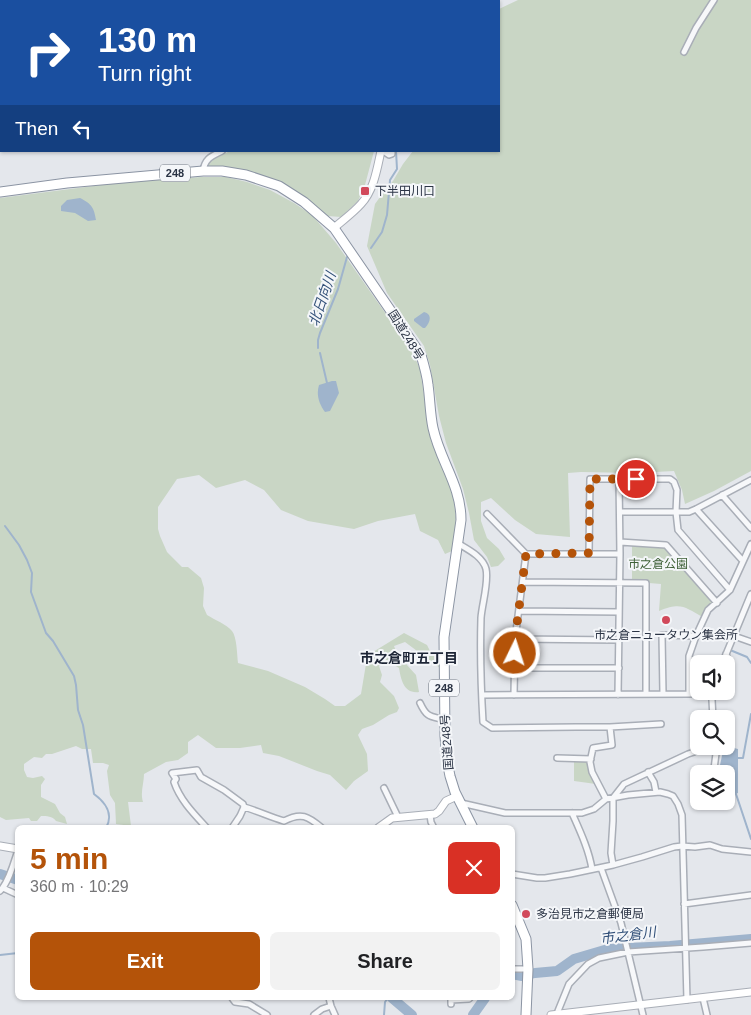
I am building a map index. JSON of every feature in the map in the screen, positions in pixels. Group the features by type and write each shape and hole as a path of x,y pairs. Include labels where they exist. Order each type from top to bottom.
{"highway":[{"name":"国道248号","path":"0,192 66,183 222,171 246,175 279,186 304,202 334,228 421,355 428,384 433,427 459,496 461,509 459,544 444,637 445,720 447,761 450,776 472,825"},
{"path":"515,910 526,939 528,969 526,1015"}],"main road":[{"path":"334,228 363,203 375,178 381,152"},
{"path":"382,825 392,818 435,814 446,801 459,800"},
{"path":"0,846 15,848"},
{"path":"556,1015 751,992"}],"street":[{"path":"684,52 696,28 714,0"},
{"path":"203,171 204,164 208,158 220,152"},
{"path":"589,553 590,479 670,478 678,490 676,512 678,530 730,590"},
{"path":"618,695 619,479"},
{"path":"620,512 688,512 750,483"},
{"path":"722,495 751,528"},
{"path":"696,509 743,561"},
{"path":"487,514 526,554 620,554"},
{"path":"620,542 666,546 717,603"},
{"path":"459,544 482,560 486,569 481,618 483,722 492,728 610,727 661,724"},
{"path":"482,695 689,694 689,656 696,636 708,610 730,590 751,544"},
{"path":"514,695 515,639 526,554"},
{"path":"523,582 646,583 646,694"},
{"path":"726,654 751,594"},
{"path":"519,611 619,612"},
{"path":"662,694 662,635 696,636"},
{"path":"734,636 751,642"},
{"path":"515,639 619,640"},
{"path":"515,668 619,668"},
{"path":"420,703 428,716 445,720"},
{"path":"606,799 592,772 590,762 593,748 612,745 610,727"},
{"path":"613,865 610,853 613,798 624,784 690,753"},
{"path":"557,758 591,759"},
{"path":"204,825 178,792 174,782 176,779 172,773 197,770 201,777 224,790 243,804 244,807 272,818 284,820 293,816 304,816 314,820 319,825"},
{"path":"648,772 654,782 656,792"},
{"path":"384,788 398,817"},
{"path":"459,800 506,813 582,813 594,809 606,799 656,792 673,796 682,815 687,1000"},
{"path":"234,825 244,807"},
{"path":"572,813 591,861 592,869"},
{"path":"430,815 432,825"},
{"path":"515,874 545,878 601,868 682,846 710,845 722,849 751,852"},
{"path":"15,860 2,890 15,894"},
{"path":"601,868 621,924 643,1015"},
{"path":"684,904 751,895"},
{"path":"556,1015 569,984 588,964 599,958 628,952 751,943"},
{"path":"515,969 528,969"},
{"path":"703,998 707,1015"},
{"path":"234,1000 235,1002 249,1004 268,1015"},
{"path":"329,1000 330,1006 336,1015"},
{"path":"314,1015 330,1006"}],"green space":[{"path":"518,0 751,0 751,471 685,504 682,490 674,471 568,473 570,537 536,534 515,520 491,498 481,502 481,521 487,538 499,549 505,559 498,566 491,567 487,557 474,540 463,489 446,443 439,416 430,365 424,346 387,293 367,246 375,204 412,152 500,152 500,9"},
{"path":"228,152 374,152 365,185 358,201 341,217 328,216 305,198 237,169 209,166 208,163"},
{"path":"226,177 270,190 294,203 312,215 336,243 412,351 420,369 431,441 453,495 456,518 452,551 445,554 438,540 420,531 415,514 378,521 354,529 308,521 281,510 264,490 245,480 216,488 199,475 177,479 158,507 158,529 167,552 182,567 188,567 201,578 204,588 203,606 207,615 224,624 234,634 238,663 268,671 305,687 335,706 345,706 361,694 366,664 373,652 404,633 427,645 432,655 440,658 440,668 405,642 394,646 397,654 416,675 419,692 410,691 404,685 399,668 386,660 379,666 382,675 380,682 394,696 399,708 397,712 362,729 358,735 367,754 368,771 354,781 346,790 330,775 279,756 263,753 261,745 240,748 216,748 198,735 188,742 188,753 178,760 166,762 144,774 143,802 128,802 131,825 116,824 115,803 110,795 107,771 109,765 93,763 91,749 82,749 76,746 52,754 46,754 42,758 34,757 24,764 27,777 42,776 45,779 41,785 41,797 55,804 60,813 65,817 67,824 45,816 41,816 37,821 31,821 29,818 6,820 0,817 0,198 117,183"},
{"name":"市之倉公園","path":"632,543 666,545 717,603 704,618 678,606 659,611 661,584 649,583 648,580 632,579"},
{"path":"574,760 589,760 596,784 574,781"}],"water":[{"path":"80,198 92,207 96,220 88,221 75,213 61,211 61,206 67,200"},
{"path":"424,312 429,315 430,319 427,326 423,328 414,319"},
{"path":"336,381 339,393 330,411 325,412 321,406 318,389 319,385"},
{"path":"735,748 738,749 738,793 735,793 735,765 720,765 722,755 735,755"}],"waterway":[{"name":"北日向川","path":"371,248 382,232 387,215 390,180 397,169 396,152"},
{"name":"北日向川","path":"318,348 320,333 338,289 347,257"},
{"name":"北日向川","path":"320,353 327,383"},
{"path":"5,526 19,545 32,573 31,592 46,633 53,641 74,676 78,710 83,725 94,794 102,801 109,813 107,825"},
{"path":"730,650 747,657 751,663"},
{"path":"737,758 743,758 751,714"},
{"path":"736,794 751,839"},
{"name":"市之倉川","path":"0,874 15,879"},
{"name":"市之倉川","path":"515,975 522,976 557,971 574,959 608,949 751,939"},
{"path":"0,955 15,953"},
{"path":"384,1015 386,1000"},
{"name":"市之倉川","path":"394,1000 412,1015"},
{"name":"市之倉川","path":"473,1015 484,1000"}],"place":[{"name":"下半田川口","path":"365,191"},
{"name":"市之倉ニュータウン集会所","path":"666,620"},
{"name":"多治見市之倉郵便局","path":"526,914"}],"district":[{"name":"市之倉町五丁目","path":"409,658"}],"route":[{"path":"515,653 515,639 526,554 589,553 590,479 636,479"}]}
